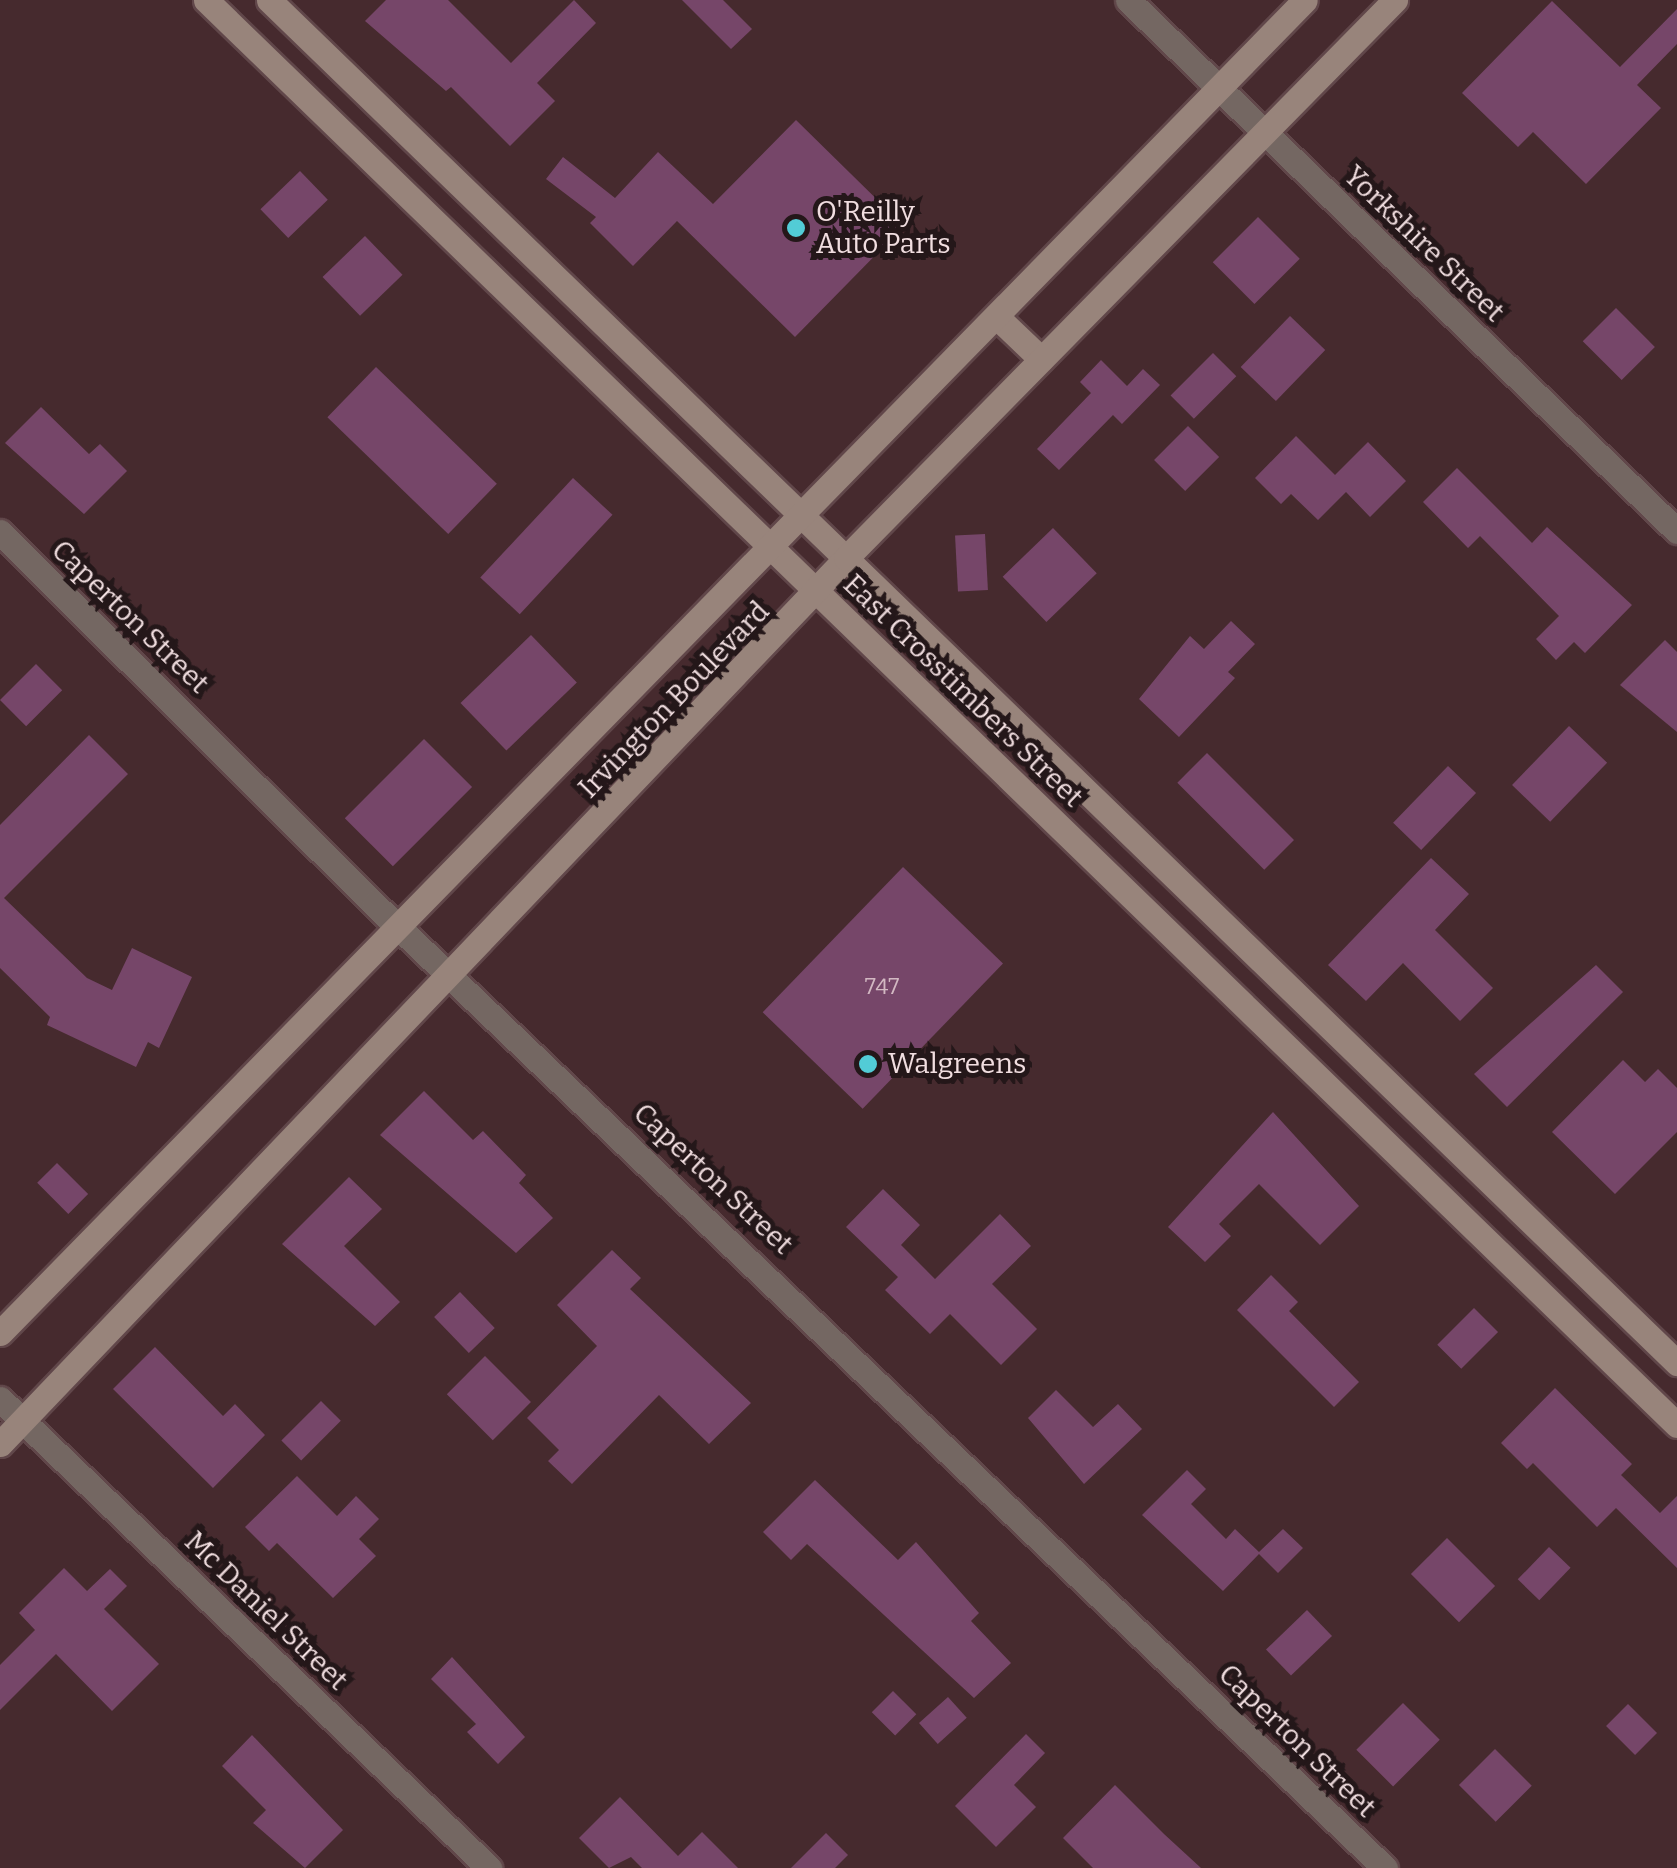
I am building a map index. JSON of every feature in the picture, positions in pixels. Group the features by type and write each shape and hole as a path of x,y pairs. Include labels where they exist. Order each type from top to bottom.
{"main road":[{"name":"East Crosstimbers Street","path":"206,0 1677,1425"},
{"name":"East Crosstimbers Street","path":"269,0 1677,1363"},
{"name":"Irvington Boulevard","path":"0,1333 1305,0"},
{"name":"Irvington Boulevard","path":"0,1444 818,592 846,558 1394,0"},
{"path":"424,210 456,180"},
{"path":"997,317 1041,359"},
{"path":"1072,838 1104,808"},
{"path":"1496,1249 1528,1220"}],"street":[{"name":"Yorkshire Street","path":"1128,0 1677,531"},
{"name":"Caperton Street","path":"0,532 400,927 1386,1868"},
{"name":"Mc Daniel Street","path":"0,1400 489,1868"}],"building":[{"path":"386,0 448,0 511,63 574,0 596,23 537,83 555,101 510,146 451,87 446,91 365,21"},
{"path":"682,0 723,0 752,29 731,49"},
{"path":"1552,1 1620,67 1677,9 1677,44 1637,85 1661,108 1586,184 1533,132 1518,147 1462,93"},
{"name":"O'Reilly Auto Parts","path":"796,120 904,226 795,337 677,221 633,266 590,223 596,217 546,179 563,157 615,198 658,152 713,204"},
{"path":"300,171 328,200 288,238 260,209"},
{"path":"1258,217 1300,259 1254,304 1213,262"},
{"path":"365,236 403,275 360,316 323,277"},
{"path":"1616,308 1655,347 1622,380 1583,341"},
{"path":"1290,316 1325,350 1276,401 1241,367"},
{"path":"1213,353 1236,376 1194,419 1171,395"},
{"path":"1101,360 1127,386 1143,369 1160,385 1122,424 1113,415 1059,470 1037,449 1091,393 1080,382"},
{"path":"376,367 497,484 448,534 327,417"},
{"path":"41,407 89,454 100,444 127,471 84,514 5,443"},
{"path":"1188,426 1219,457 1185,491 1154,460"},
{"path":"1296,436 1335,475 1368,442 1406,481 1370,517 1346,492 1318,520 1291,494 1281,504 1255,478"},
{"path":"1457,468 1532,543 1547,527 1632,605 1585,653 1574,642 1556,660 1536,639 1559,616 1480,536 1468,548 1423,502"},
{"path":"573,478 612,515 520,614 480,577"},
{"path":"1053,528 1097,573 1046,622 1003,577"},
{"path":"985,534 988,590 958,591 955,536"},
{"path":"1231,621 1255,644 1228,672 1235,678 1179,737 1139,699 1190,636 1204,649"},
{"path":"531,635 577,682 506,751 461,703"},
{"path":"1665,640 1677,652 1677,732 1620,685"},
{"path":"36,664 62,690 26,726 0,700"},
{"path":"1569,726 1607,763 1550,822 1512,785"},
{"path":"89,735 128,774 4,898 87,978 112,990 132,948 192,977 159,1048 148,1042 136,1067 47,1025 50,1017 0,968 0,825"},
{"path":"424,739 472,787 393,866 345,818"},
{"path":"1207,753 1294,840 1264,870 1177,783"},
{"path":"1448,766 1476,793 1421,850 1393,823"},
{"path":"1431,858 1469,894 1435,930 1493,988 1460,1021 1403,963 1366,1001 1328,965"},
{"name":"Walgreens","path":"903,867 1003,964 863,1109 763,1012"},
{"path":"1596,965 1623,992 1507,1107 1474,1074"},
{"path":"1623,1060 1645,1082 1658,1069 1677,1088 1677,1132 1615,1194 1552,1132"},
{"path":"424,1091 473,1140 483,1131 526,1175 519,1183 553,1218 516,1253 380,1135"},
{"path":"1273,1112 1359,1206 1320,1245 1259,1184 1219,1224 1231,1236 1205,1262 1168,1227"},
{"path":"57,1163 88,1194 68,1214 37,1183"},
{"path":"349,1177 382,1209 344,1246 400,1302 375,1326 282,1244"},
{"path":"883,1189 920,1225 901,1245 935,1279 1000,1214 1031,1246 992,1284 1037,1329 1001,1365 950,1314 930,1334 885,1290 898,1277 846,1227"},
{"path":"612,1250 641,1278 630,1289 751,1403 709,1444 659,1395 572,1484 548,1461 559,1450 527,1418 597,1346 557,1305"},
{"path":"1271,1275 1298,1302 1289,1311 1359,1382 1334,1407 1237,1310"},
{"path":"460,1292 495,1328 469,1353 434,1317"},
{"path":"1474,1308 1498,1332 1461,1369 1437,1345"},
{"path":"155,1347 223,1416 235,1404 265,1435 213,1488 113,1389"},
{"path":"485,1356 531,1402 493,1440 447,1394"},
{"path":"1555,1388 1632,1464 1621,1475 1660,1513 1677,1496 1677,1568 1616,1508 1597,1527 1533,1463 1527,1469 1501,1443"},
{"path":"1056,1390 1093,1427 1118,1404 1142,1429 1084,1484 1028,1418"},
{"path":"321,1401 341,1421 301,1460 281,1441"},
{"path":"1187,1470 1206,1489 1191,1504 1226,1539 1235,1529 1259,1552 1283,1529 1303,1548 1278,1573 1259,1554 1223,1591 1142,1515"},
{"path":"297,1476 337,1516 356,1496 379,1519 359,1539 376,1556 333,1598 277,1543 269,1551 245,1527"},
{"path":"815,1480 898,1560 916,1542 979,1613 971,1621 1011,1663 974,1698 807,1544 791,1560 763,1532"},
{"path":"1447,1538 1495,1586 1459,1622 1411,1574"},
{"path":"1549,1547 1571,1568 1539,1600 1518,1579"},
{"path":"64,1568 87,1591 110,1569 127,1586 104,1609 159,1664 112,1711 56,1654 0,1710 0,1665 35,1630 19,1613"},
{"path":"1307,1610 1332,1636 1291,1675 1266,1650"},
{"path":"452,1657 525,1737 498,1764 467,1732 476,1724 431,1679"},
{"path":"893,1691 916,1714 895,1736 872,1712"},
{"path":"948,1697 967,1718 938,1744 919,1723"},
{"path":"1403,1703 1440,1740 1393,1786 1356,1750"},
{"path":"1628,1704 1657,1733 1635,1755 1606,1726"},
{"path":"1026,1734 1045,1753 1014,1785 1036,1807 996,1847 955,1806"},
{"path":"252,1735 343,1830 305,1868 253,1823 266,1810 222,1766"},
{"path":"1495,1749 1532,1786 1496,1822 1459,1785"},
{"path":"1115,1785 1201,1868 1093,1868 1063,1838"},
{"path":"620,1797 678,1856 702,1832 738,1868 642,1868 631,1857 609,1868 579,1838"},
{"path":"826,1833 848,1855 835,1868 791,1868"}],"place":[{"name":"O'Reilly Auto Parts","path":"796,228"},
{"name":"Walgreens","path":"868,1064"}]}
